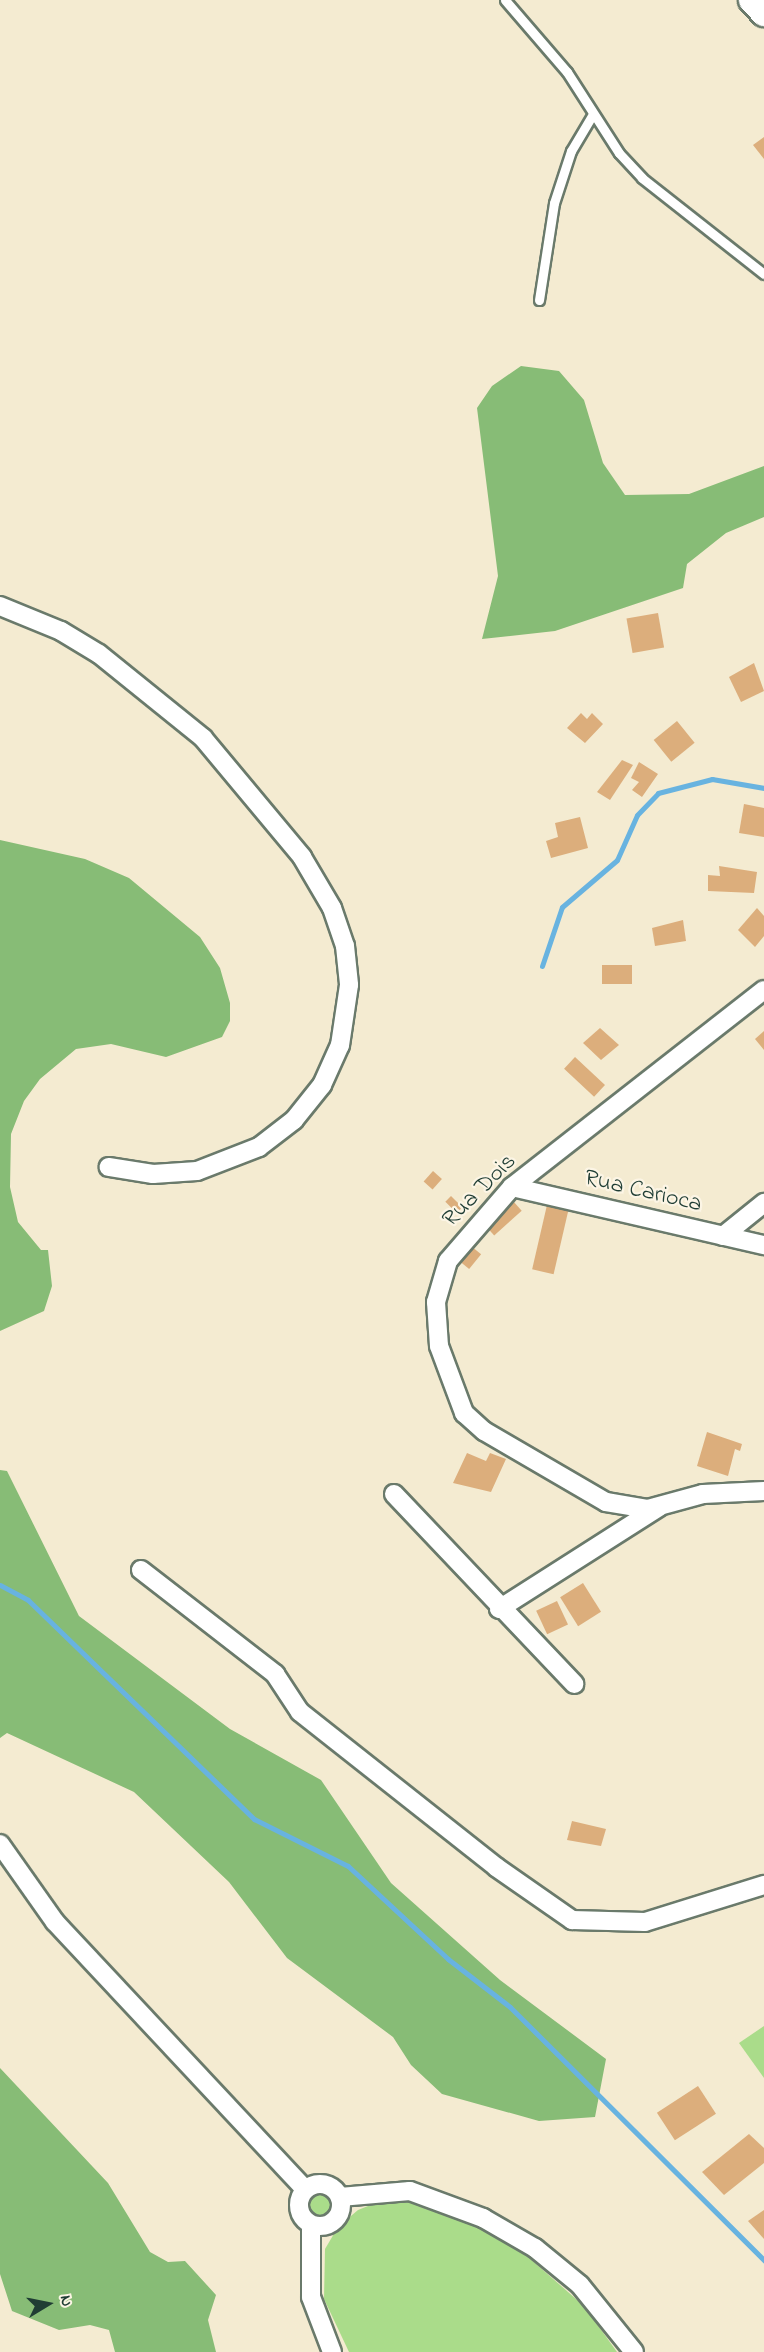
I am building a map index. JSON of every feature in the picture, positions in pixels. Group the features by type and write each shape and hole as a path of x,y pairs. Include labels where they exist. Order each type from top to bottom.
{"main road":[{"path":"752,0 764,13"}],"street":[{"path":"0,606 61,631 99,654 203,738 302,857 332,908 345,946 348,1005 340,1045 322,1085 294,1120 259,1148 208,1169 153,1174 109,1167"},
{"name":"Rua Dois","path":"764,990 512,1187 454,1253 441,1281 438,1346 452,1390 464,1413 484,1431 606,1502 648,1509 702,1494 764,1491"},
{"name":"Rua Carioca","path":"512,1187 764,1245"},
{"path":"723,1236 764,1203"},
{"path":"394,1494 499,1609 574,1684"},
{"path":"499,1609 663,1504"},
{"path":"141,1570 275,1674 300,1712 496,1867 572,1920 645,1922 764,1885"},
{"path":"0,1833 0,1844 55,1922 305,2189"},
{"path":"305,2189 328,2185 340,2197 410,2191 483,2218 535,2248 580,2285 634,2352"},
{"path":"305,2189 298,2204 311,2224 311,2296 332,2352"},
{"path":"311,2224 334,2220 340,2197"}],"lane":[{"path":"505,0 567,72 593,114 642,178 764,274"},
{"path":"539,300 554,203 571,151 593,114"}],"green space":[{"path":"521,366 559,371 584,400 603,463 625,495 689,494 764,466 764,517 726,533 687,564 683,588 555,631 482,639 498,576 477,408 492,386"},
{"path":"0,840 85,859 129,878 200,937 220,968 230,1003 230,1021 222,1037 166,1057 111,1044 76,1049 40,1079 24,1101 11,1134 10,1187 18,1222 41,1250 48,1250 52,1286 44,1311 0,1331"},
{"path":"0,1470 7,1471 79,1616 230,1729 321,1780 391,1883 500,1980 606,2059 595,2117 539,2121 442,2094 411,2065 393,2037 287,1958 229,1882 134,1792 7,1733 0,1738"},
{"path":"764,2026 764,2078 739,2043"},
{"path":"0,2068 108,2183 150,2252 168,2262 185,2261 216,2295 208,2320 216,2352 115,2352 109,2330 90,2325 59,2330 12,2311 0,2274"},
{"path":"320,2190 330,2195 335,2205 330,2215 320,2220 310,2215 305,2205 310,2195"},
{"path":"409,2199 466,2219 519,2249 584,2306 617,2352 349,2352 324,2299 325,2249 338,2227 358,2210 383,2200"}],"building":[{"path":"764,137 764,159 753,145"},
{"path":"658,613 664,647 633,653 626,619"},
{"path":"754,663 764,691 741,702 729,677"},
{"path":"581,713 587,719 592,713 603,724 585,743 567,728"},
{"path":"677,721 695,743 671,762 654,740"},
{"path":"622,760 633,765 610,800 597,792"},
{"path":"639,762 658,774 642,797 632,790 639,782 631,778"},
{"path":"744,804 764,808 764,837 739,833"},
{"path":"580,817 588,848 551,858 546,841 558,837 555,823"},
{"path":"719,866 757,872 754,893 708,891 708,875 720,876"},
{"path":"757,908 764,916 764,936 755,947 738,930"},
{"path":"683,920 686,941 655,946 652,928"},
{"path":"602,965 632,965 632,984 602,984"},
{"path":"600,1028 619,1045 601,1060 583,1043"},
{"path":"764,1031 764,1050 755,1039"},
{"path":"575,1057 605,1085 594,1097 564,1069"},
{"path":"433,1171 442,1179 433,1189 424,1181"},
{"path":"451,1196 462,1207 457,1213 445,1202"},
{"path":"513,1201 522,1211 494,1235 486,1226"},
{"path":"547,1205 568,1210 554,1274 532,1269"},
{"path":"471,1246 481,1254 469,1269 459,1261"},
{"path":"707,1432 742,1444 740,1451 735,1449 728,1476 697,1466"},
{"path":"467,1453 486,1461 490,1453 506,1459 491,1492 453,1483"},
{"path":"583,1583 601,1612 578,1626 560,1597"},
{"path":"557,1601 568,1625 547,1634 536,1611"},
{"path":"572,1821 606,1829 601,1846 567,1840"},
{"path":"698,2086 716,2114 675,2140 657,2113"},
{"path":"749,2134 764,2148 764,2163 724,2195 702,2172"},
{"path":"764,2210 764,2239 748,2221"}],"waterway":[{"path":"542,966 562,907 617,860 637,815 658,793 712,779 764,788"},
{"path":"0,1585 28,1600 254,1819 348,1866 448,1959 510,2007 764,2260"}]}
